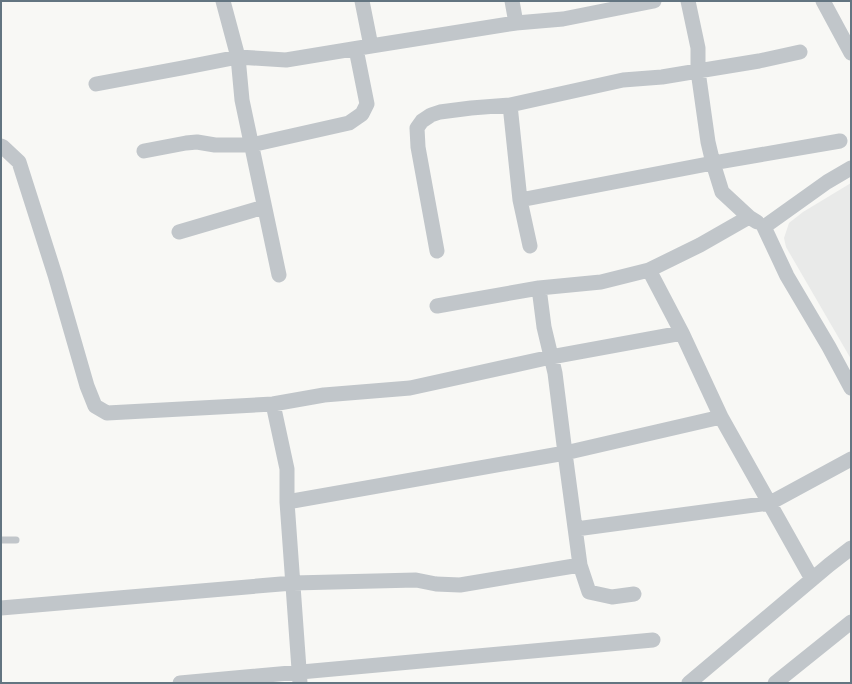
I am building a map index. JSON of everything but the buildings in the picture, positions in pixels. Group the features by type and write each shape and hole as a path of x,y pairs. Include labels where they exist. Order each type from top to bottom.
{"street":[{"path":"223,1 238,57 242,100 279,275"},
{"path":"362,1 371,46"},
{"path":"512,1 516,23"},
{"path":"96,84 238,57 286,60 516,23 563,19 654,1"},
{"path":"688,1 698,48 698,71 708,142 722,192 748,217 764,227 787,276 829,347 851,388"},
{"path":"823,1 851,53"},
{"path":"144,151 197,142 215,145 251,145 349,123 362,114 367,104 356,48"},
{"path":"437,251 418,147 417,128 422,121 431,115 440,112 471,108 510,105 624,80 662,77 759,61 800,52"},
{"path":"510,105 520,200 530,246"},
{"path":"520,200 713,163 840,141"},
{"path":"1,146 19,162 55,275 87,386 95,406 107,414 273,404 324,395 410,388 551,357 682,333"},
{"path":"764,227 827,182 851,168"},
{"path":"179,232 264,207"},
{"path":"437,306 539,288 601,282 649,270 700,246 748,217"},
{"path":"649,270 682,333 721,417 812,579"},
{"path":"539,288 544,328 555,373 580,565 589,592 612,597 634,594"},
{"path":"273,404 287,469 287,502 299,678"},
{"path":"287,502 565,454 721,417"},
{"path":"576,529 770,504 851,459"},
{"path":"689,683 851,548"},
{"path":"1,608 293,583 416,580 436,584 460,585 580,565"},
{"path":"775,683 851,622"},
{"path":"180,683 299,678 654,640"}],"lane":[{"path":"1,540 16,540"}],"shaded area":[{"path":"851,183 851,359 786,247 784,238 789,223 803,212"}]}
